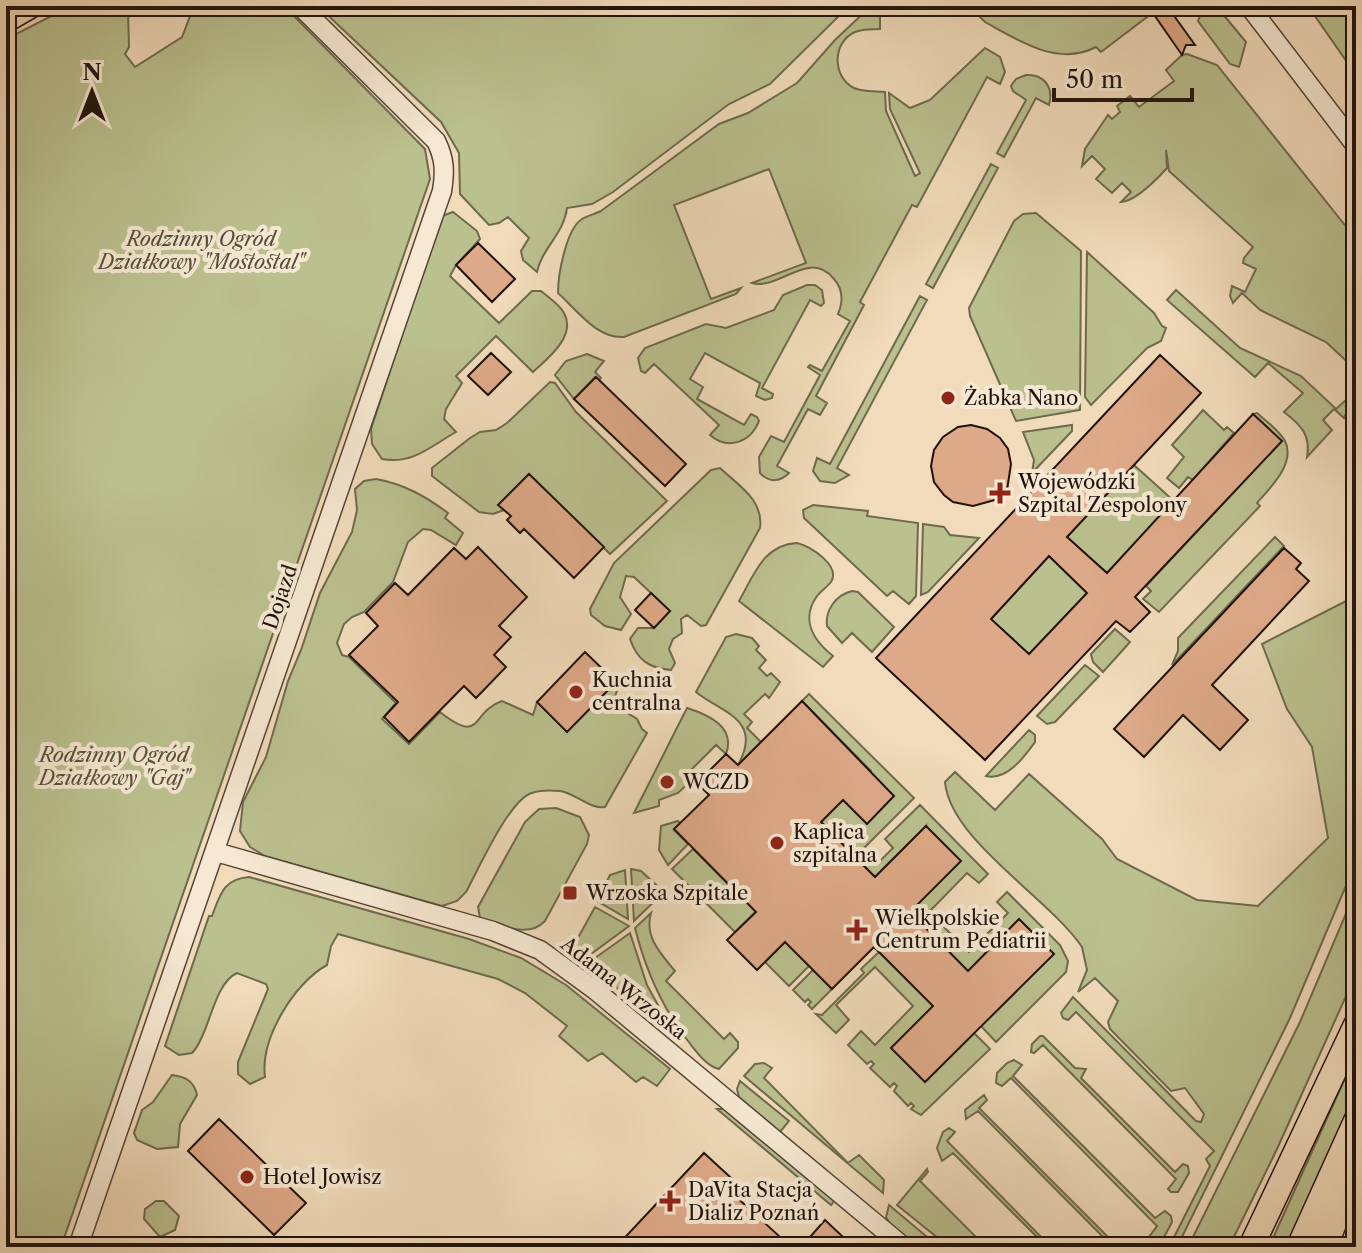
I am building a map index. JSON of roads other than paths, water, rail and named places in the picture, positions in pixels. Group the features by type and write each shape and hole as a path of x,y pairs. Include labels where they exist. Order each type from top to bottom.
{"main road":[{"path":"6,20 30,6"},
{"path":"1251,1247 1356,1025"},
{"path":"1299,1247 1356,1121"},
{"path":"1325,1247 1356,1166"}],"street":[{"name":"Dojazd","path":"78,1247 442,191 444,156 436,141 300,6"},
{"path":"1249,6 1356,146"},
{"name":"Adama Wrzoska","path":"216,852 471,924 540,950 595,990 904,1247"}],"place":[{"name":"Żabka Nano","path":"948,398"},
{"name":"Wojewódzki Szpital Zespolony","path":"1000,493"},
{"name":"Kuchnia centralna","path":"576,692"},
{"name":"WCZD","path":"667,782"},
{"name":"Kaplica szpitalna","path":"777,843"},
{"name":"Wrzoska Szpitale","path":"570,893"},
{"name":"Wielkpolskie Centrum Pediatrii","path":"857,930"},
{"name":"Hotel Jowisz","path":"247,1177"},
{"name":"DaVita Stacja Dializ Poznań","path":"670,1201"}],"park label":[{"name":"Rodzinny Ogród Działkowy \"Mostostal\"","path":"201,250"},
{"name":"Rodzinny Ogród Działkowy \"Gaj\"","path":"114,766"}]}
